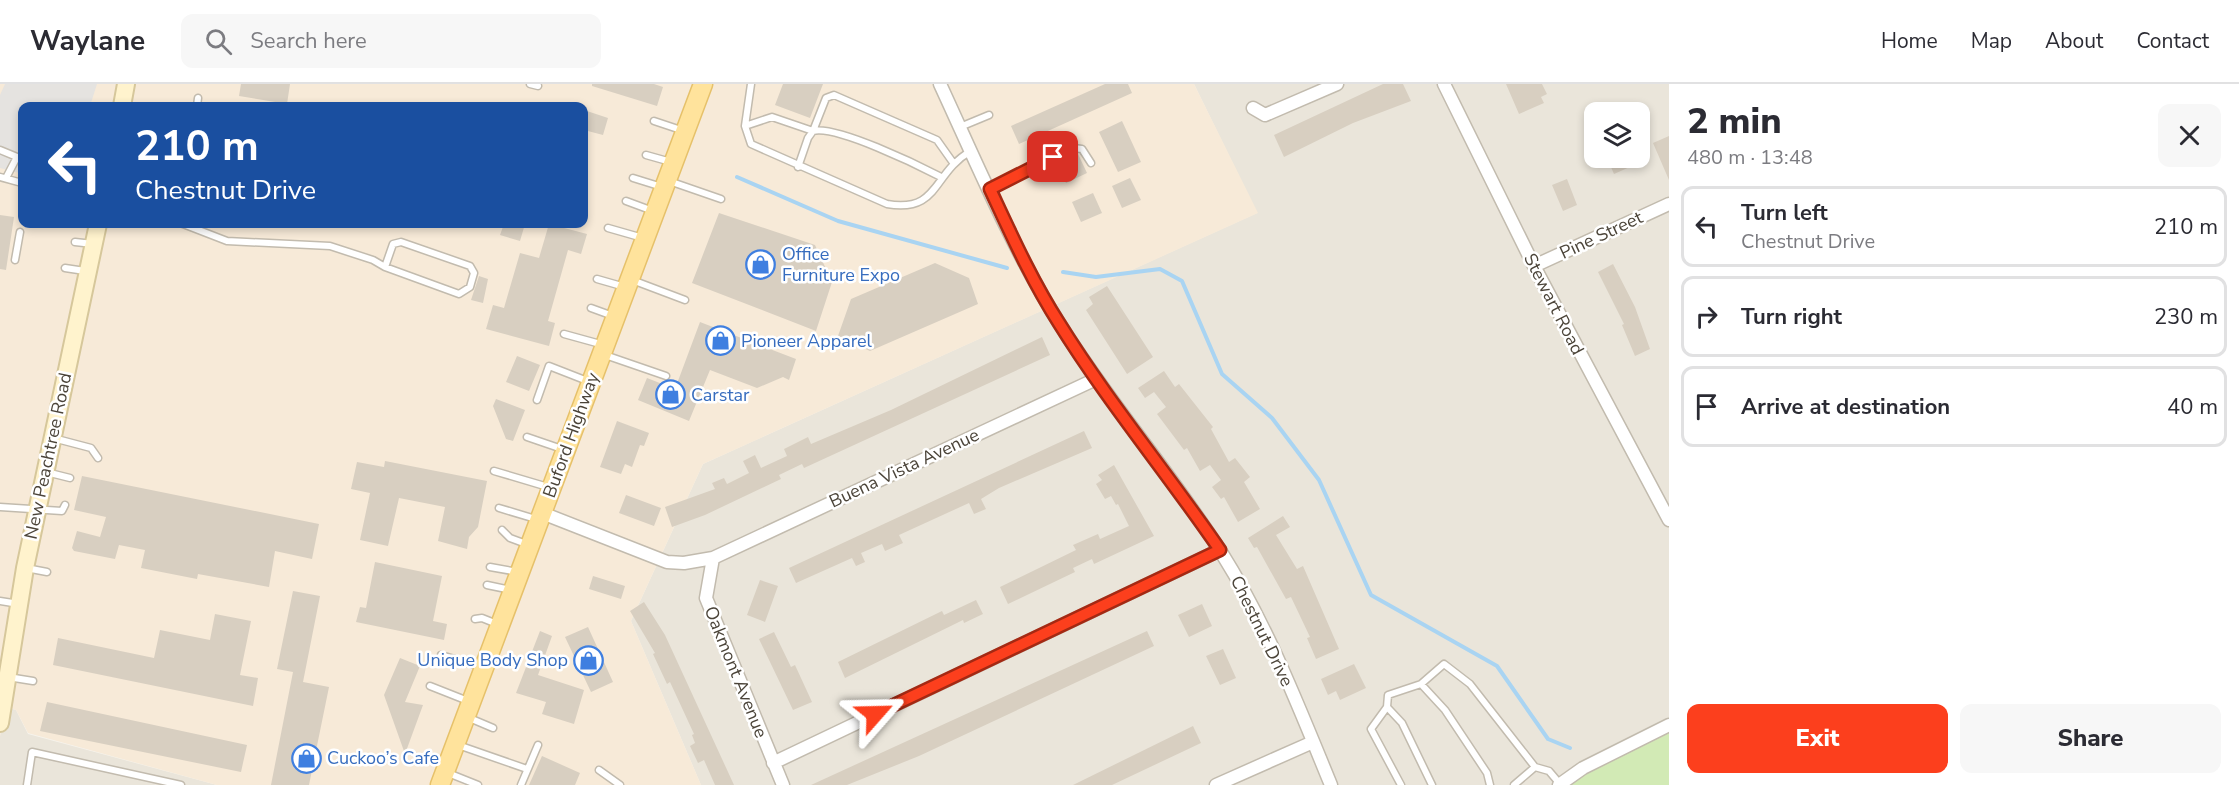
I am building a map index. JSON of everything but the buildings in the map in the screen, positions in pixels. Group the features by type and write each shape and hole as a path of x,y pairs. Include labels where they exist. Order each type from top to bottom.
{"main road":[{"name":"Buford Highway","path":"442,778 498,624 552,488 643,238 703,84"}],"street":[{"path":"123,102 126,84"},
{"name":"Chestnut Drive","path":"940,84 990,189 1058,321 1096,379 1220,550 1266,630 1331,785"},
{"path":"1253,108 1265,115 1337,84"},
{"name":"Stewart Road","path":"1444,84 1534,266 1662,512 1669,520"},
{"name":"Pine Street","path":"1534,266 1669,204"},
{"name":"New Peachtree Road","path":"0,716 4,670 20,604 25,568 97,228"},
{"name":"Buena Vista Avenue","path":"713,558 1096,379"},
{"path":"540,517 667,562 684,563 713,558"},
{"path":"773,763 1220,550"},
{"name":"Oakmont Avenue","path":"713,558 706,598 783,785"},
{"path":"1559,784 1583,768 1669,725"},
{"path":"1216,785 1313,742"}],"lane":[{"path":"530,84 539,85"},
{"path":"751,84 745,126 751,144 798,167 887,204 907,207 926,200 941,177 972,151"},
{"path":"798,167 808,138 829,95 834,95 937,140 954,164"},
{"path":"198,98 198,102"},
{"path":"960,127 989,115"},
{"path":"745,126 772,117 813,131 821,129 869,145 941,177"},
{"path":"654,121 684,131"},
{"path":"990,189 1073,148 1082,149 1091,163"},
{"path":"0,150 16,158 3,178 18,182"},
{"path":"646,155 672,162"},
{"path":"633,178 721,199"},
{"path":"626,201 654,211"},
{"path":"193,228 226,241 330,246 373,260 386,267 459,294 470,287 474,273 470,266 401,242 393,244 386,267"},
{"path":"608,228 643,238"},
{"path":"15,260 20,232"},
{"path":"75,242 94,244"},
{"path":"65,268 87,271"},
{"path":"597,279 627,283 685,300"},
{"path":"591,308 615,317"},
{"path":"564,334 666,376"},
{"path":"537,400 549,366 591,383"},
{"path":"527,437 566,450"},
{"path":"52,438 91,448 98,458"},
{"path":"494,471 552,488"},
{"path":"45,472 70,478"},
{"path":"0,507 62,511 65,505"},
{"path":"499,507 540,517"},
{"path":"502,530 510,538 529,545"},
{"path":"489,567 518,572"},
{"path":"25,568 47,572"},
{"path":"487,585 511,591"},
{"path":"0,601 20,604"},
{"path":"475,619 482,618 498,624"},
{"path":"441,655 482,667"},
{"path":"1401,785 1371,729 1387,707 1388,695 1421,684 1444,664 1470,684 1535,767 1549,771 1559,784"},
{"path":"4,670 33,681"},
{"path":"1421,684 1445,710 1487,773 1490,785"},
{"path":"430,686 493,728"},
{"path":"1387,707 1402,723 1432,785"},
{"path":"455,744 527,770"},
{"path":"521,785 538,745"},
{"path":"27,785 32,752 94,768 181,785"},
{"path":"1514,785 1535,767"},
{"path":"599,770 620,785"},
{"path":"442,778 478,785"}],"shaded area":[{"path":"0,84 1194,84 1258,213 703,464 631,621 701,785 217,785 28,733 16,710 6,707 0,736"},
{"path":"5,84 97,84 91,102 18,102 18,173 0,168 0,95"},
{"path":"1194,84 1669,84 1669,732 1568,785 701,785 631,621 703,464 1257,213"},
{"path":"5,707 16,710 28,734 217,785 0,785 0,736"}],"green space":[{"path":"1669,732 1669,785 1568,785 1591,768"}],"waterway":[{"path":"737,177 838,221 1007,268"},
{"path":"1063,272 1096,277 1160,269 1182,281 1222,374 1272,418 1319,480 1371,595 1497,666 1548,739 1570,748"}],"place":[{"name":"Office Furniture Expo","path":"761,264"},
{"name":"Pioneer Apparel","path":"720,341"},
{"name":"Carstar","path":"670,395"},
{"name":"Unique Body Shop","path":"589,660"},
{"name":"Cuckoo’s Cafe","path":"306,758"}],"route":[{"path":"875,714 1220,550 1096,379 1058,321 1015,243 990,189 1053,157"}]}
